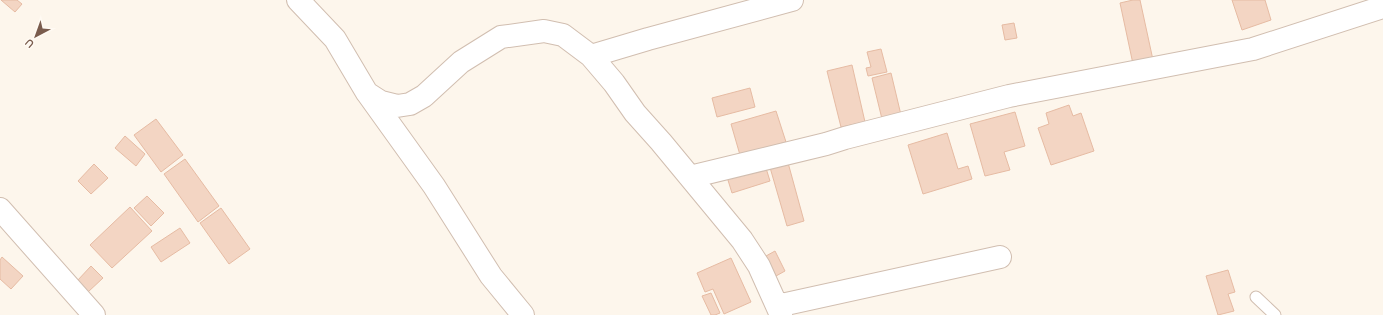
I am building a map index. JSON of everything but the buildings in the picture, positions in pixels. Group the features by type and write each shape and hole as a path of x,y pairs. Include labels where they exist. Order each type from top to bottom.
{"street":[{"path":"298,0 335,39 367,93 434,186 491,276 523,315"},
{"path":"591,56 792,0"},
{"path":"690,177 826,144 1009,96 1253,49 1383,7"},
{"path":"367,93 381,102 397,106 410,104 424,96 461,62 501,37 544,31 564,35 591,56 614,83 635,114 742,240 759,266 779,311 1000,257"},
{"path":"0,209 94,315"}],"lane":[{"path":"1256,297 1275,315"}]}
